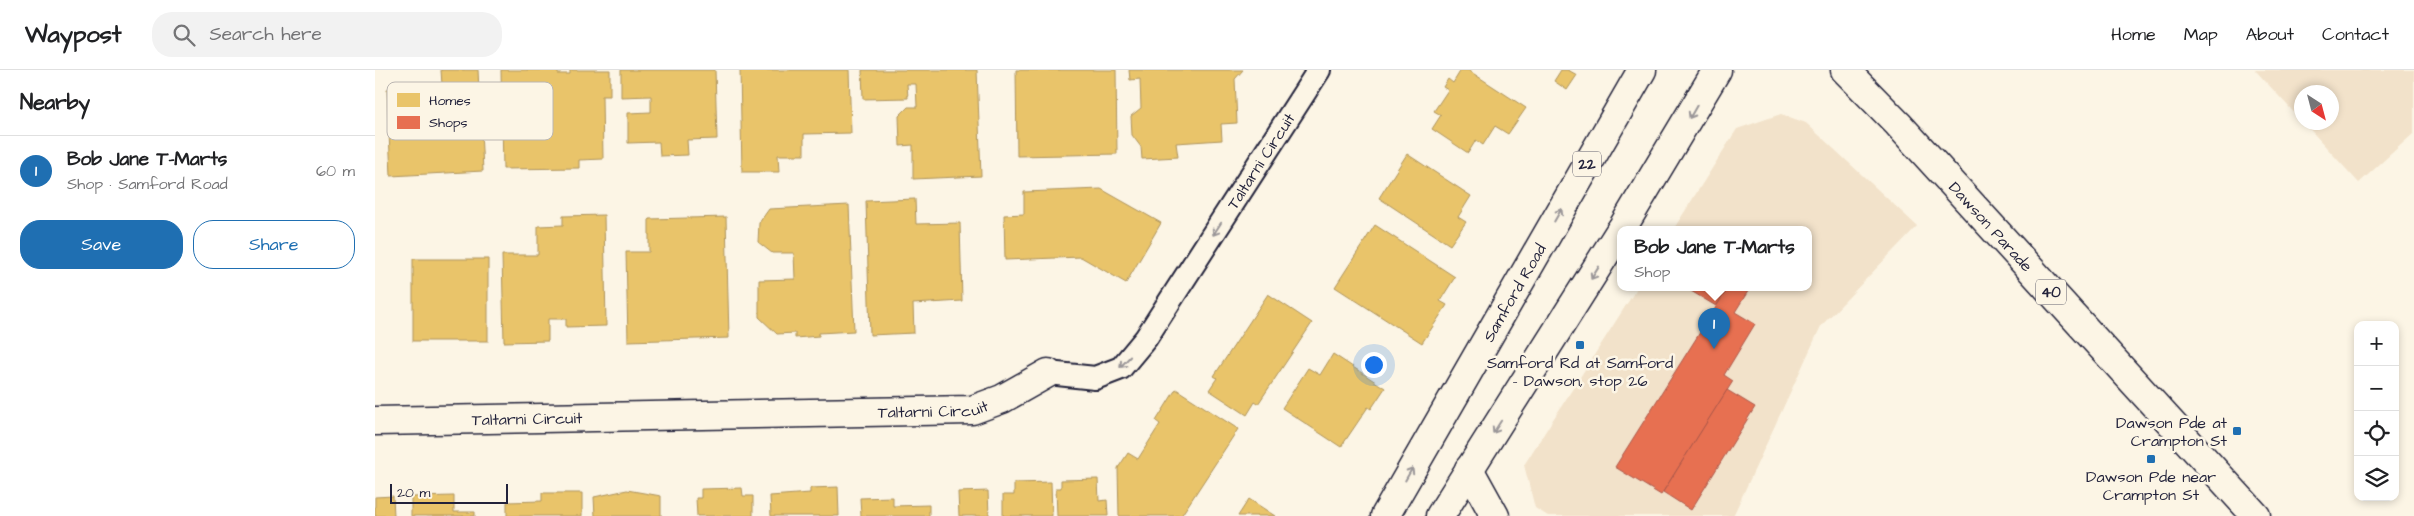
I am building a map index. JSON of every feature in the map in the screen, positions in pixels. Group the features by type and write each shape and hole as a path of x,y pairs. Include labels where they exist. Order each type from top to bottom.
{"main road":[{"name":"Samford Road","path":"1385,516 1642,70"},
{"path":"1624,226 1717,70"},
{"name":"Dawson Parade","path":"1845,70 1898,124 2256,516"},
{"path":"1440,516 1617,237"},
{"name":"Taltarni Circuit","path":"375,421 972,410 1002,399 1048,373"},
{"path":"1469,470 1495,516"}],"lane":[{"name":"Taltarni Circuit","path":"1048,373 1095,378 1121,368 1146,338 1319,70"}],"shaded area":[{"path":"2255,70 2414,70 2414,133 2359,183 2310,130 2339,130 2339,85 2294,85 2294,112"},
{"path":"1781,114 1806,123 1917,226 1821,326 1733,516 1548,516 1535,508 1524,465 1635,291 1812,291 1812,226 1676,226 1737,129"}],"building: Homes":[{"path":"441,70 478,70 479,82 442,82"},
{"path":"501,70 558,70 558,74 570,74 570,70 610,70 610,96 602,96 603,159 579,160 579,168 503,169 502,140 553,140 553,82 501,82"},
{"path":"621,70 715,70 717,139 687,140 688,155 660,156 659,142 628,143 628,113 651,112 651,96 621,97"},
{"path":"740,70 849,70 851,133 804,134 804,155 778,155 779,172 742,172"},
{"path":"862,70 977,70 981,176 913,179 913,145 900,146 899,116 908,107 917,107 916,84 907,84 908,98 863,99"},
{"path":"1016,70 1116,70 1117,154 1017,156"},
{"path":"1129,70 1243,70 1235,79 1237,123 1221,124 1222,140 1176,143 1178,157 1142,159 1141,147 1132,135 1131,116 1141,108 1140,79 1130,80"},
{"path":"1461,70 1468,70 1526,108 1508,134 1495,126 1483,145 1476,140 1468,153 1432,129 1441,115 1434,111 1448,90 1443,87 1448,79 1453,83"},
{"path":"1561,70 1568,70 1577,75 1567,90 1554,81"},
{"path":"389,140 481,140 483,171 391,176"},
{"path":"1407,154 1471,196 1458,217 1466,222 1450,245 1379,198"},
{"path":"1101,189 1161,223 1126,283 1081,257 1005,260 1004,215 1024,214 1024,192"},
{"path":"915,199 916,224 960,223 962,301 913,304 914,333 870,335 866,201"},
{"path":"849,205 854,331 819,333 819,336 795,338 795,333 777,334 759,317 759,280 795,279 794,253 772,253 758,242 759,223 769,209"},
{"path":"604,215 606,326 566,327 566,319 548,319 548,341 504,342 502,255 538,255 538,226 563,225 563,216"},
{"path":"726,217 729,338 628,341 626,252 649,252 649,219"},
{"path":"1375,225 1455,277 1440,301 1447,305 1422,343 1335,287"},
{"path":"413,259 488,259 488,341 413,341"},
{"path":"1268,294 1312,323 1258,404 1255,402 1247,415 1209,390 1217,378 1214,376"},
{"path":"1333,354 1385,388 1371,409 1368,407 1341,447 1282,408 1308,368 1320,375"},
{"path":"1176,389 1238,429 1181,516 1119,516 1118,468 1128,453 1138,459 1160,424 1156,421"},
{"path":"1098,479 1099,501 1107,500 1108,516 1057,516 1056,488 1061,488 1061,480"},
{"path":"1051,482 1052,516 1003,516 1003,495 1014,495 1014,483"},
{"path":"838,487 839,516 771,516 770,496 810,493 810,488"},
{"path":"742,488 743,496 753,496 753,516 697,516 696,498 701,498 701,489"},
{"path":"627,490 661,496 661,516 595,516 594,497"},
{"path":"988,491 989,516 959,516 958,492"},
{"path":"542,493 582,493 582,516 507,516 507,502 542,501"},
{"path":"393,496 394,516 375,516 375,497"},
{"path":"454,496 454,512 475,512 475,516 411,516 411,497"},
{"path":"893,497 893,506 929,505 929,516 861,516 860,498"},
{"path":"1249,499 1275,516 1238,516"}],"building: Shops":[{"path":"1691,291 1726,291 1716,306"},
{"path":"1726,291 1748,291 1735,312 1755,324 1724,375 1733,381 1661,495 1615,467"},
{"path":"1727,390 1755,407 1691,510 1663,492"}],"place":[{"name":"Samford Rd at Samford - Dawson, stop 26","path":"1580,345"},
{"name":"Bob Jane T-Marts","path":"1714,349"},
{"name":"Dawson Pde at Crampton St","path":"2237,431"},
{"name":"Dawson Pde near Crampton St","path":"2151,459"}]}
